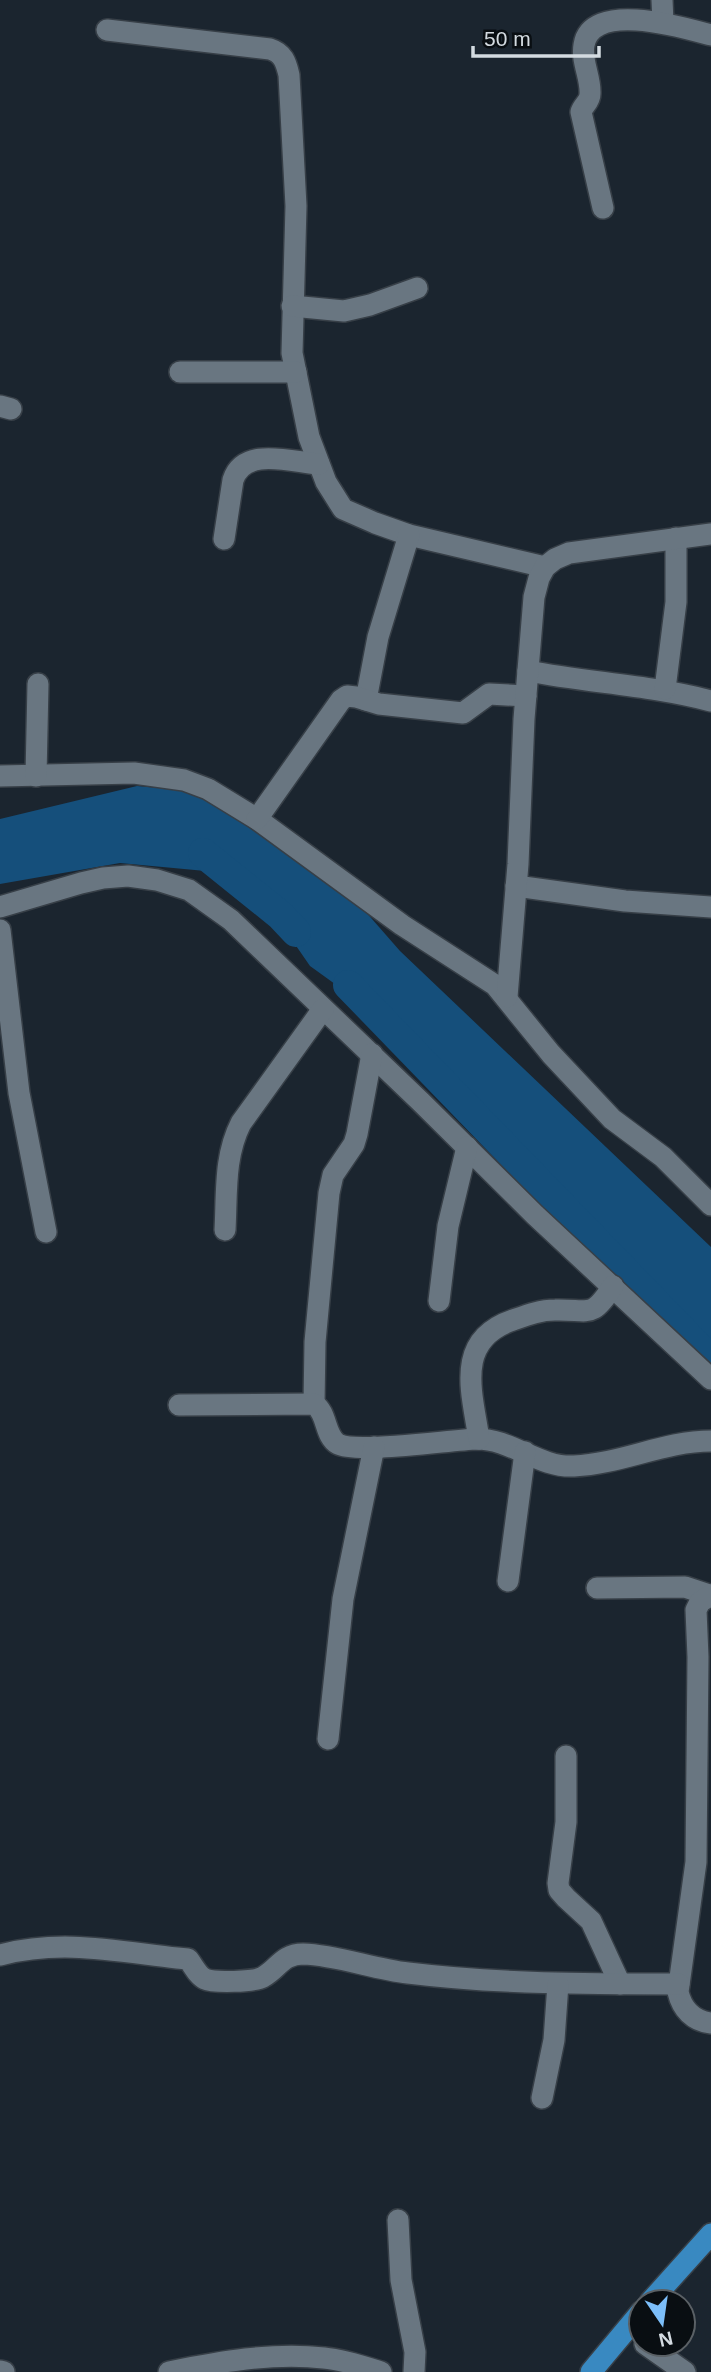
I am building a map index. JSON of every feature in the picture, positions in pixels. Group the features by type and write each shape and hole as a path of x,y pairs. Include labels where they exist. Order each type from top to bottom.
{"main road":[{"path":"663,2288 711,2234"},
{"path":"592,2372 627,2340"}],"street":[{"path":"662,0 663,22"},
{"path":"603,208 581,113 590,94 583,52 585,38 592,28 603,21 634,18 663,22 711,35"},
{"path":"107,30 270,49 277,51 284,58 289,75 296,206 291,337 309,437 332,492 343,509 355,516 409,535 545,567"},
{"path":"292,306 344,311 417,288"},
{"path":"180,372 296,372"},
{"path":"224,539 235,472 244,463 265,459 319,464"},
{"path":"507,997 526,696 538,578 545,567 569,553 711,534"},
{"path":"366,700 378,638 409,535"},
{"path":"665,690 676,603 676,538"},
{"path":"528,671 568,679 665,690 711,701"},
{"path":"36,776 38,684"},
{"path":"257,819 341,700 347,696 379,704 463,713 489,694 526,696"},
{"path":"0,776 114,773 163,776 208,789 257,819 402,925 487,980 507,997 551,1054 612,1119 670,1163 711,1205"},
{"path":"0,907 103,878 128,876 173,884 188,890 231,920 535,1215 711,1379"},
{"path":"516,886 625,901 711,907"},
{"path":"0,930 19,1093 46,1231"},
{"path":"225,1230 232,1140 261,1094 323,1009"},
{"path":"314,1404 315,1342 329,1193 333,1175 354,1144 372,1054"},
{"path":"439,1301 448,1226 467,1147"},
{"path":"479,1439 470,1380 471,1366 481,1340 501,1324 545,1310 595,1310 613,1286"},
{"path":"179,1405 314,1404 320,1408 335,1443 345,1447 479,1439 496,1441 557,1465 570,1466 617,1460 682,1444 711,1441"},
{"path":"328,1739 343,1599 374,1447"},
{"path":"508,1581 525,1452"},
{"path":"597,1588 685,1587 710,1595"},
{"path":"710,1595 700,1601 696,1610 696,1862 678,1992 681,2006 691,2015 711,2023"},
{"path":"566,1756 566,1822 559,1890 591,1921 621,1984"},
{"path":"0,1955 28,1948 58,1946 188,1959 204,1979 224,1981 262,1978 285,1958 305,1954 405,1972 558,1984 679,1984"},
{"path":"542,2098 554,2040 558,1984"},
{"path":"398,2220 401,2280 415,2352 414,2372"},
{"path":"169,2372 224,2367 263,2357 294,2364 337,2360 382,2372"},
{"path":"665,2358 685,2372"}],"water":[{"path":"137,786 192,791 226,807 351,895 400,951 711,1247 711,1349 389,1023 310,966 254,885 216,872 120,863 0,884 0,819"}],"waterway":[{"path":"203,853 280,915 296,932"},
{"path":"348,985 711,1360"}]}
